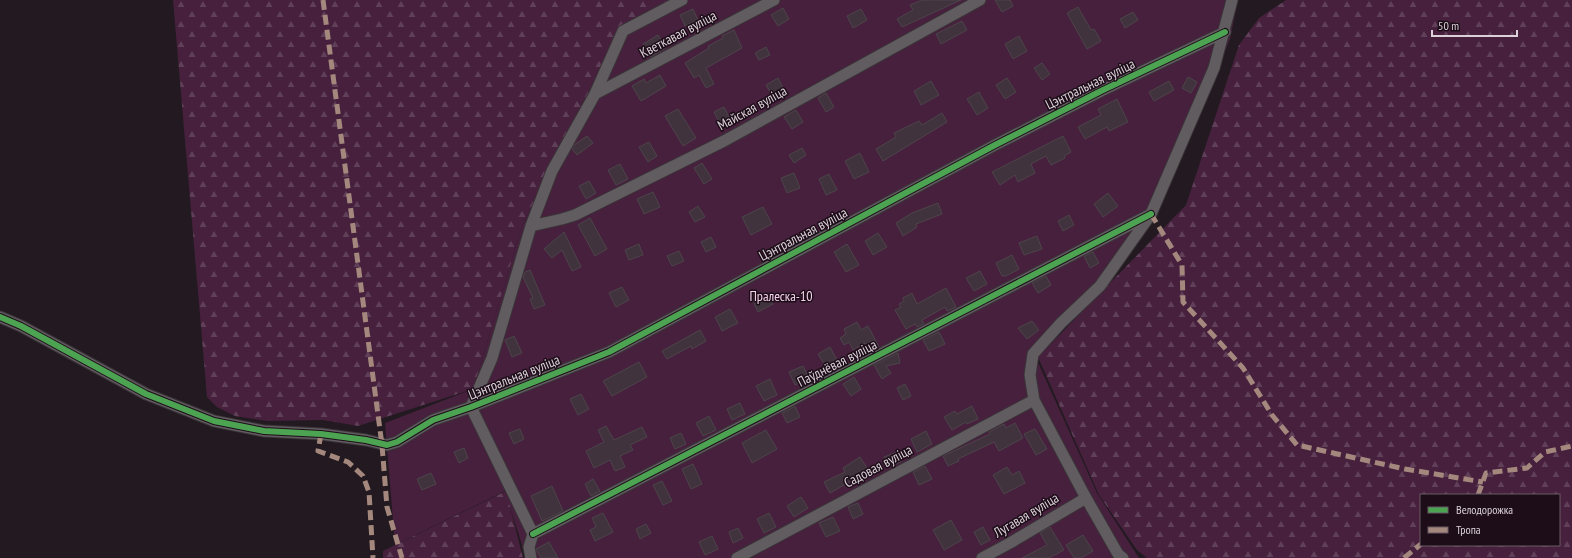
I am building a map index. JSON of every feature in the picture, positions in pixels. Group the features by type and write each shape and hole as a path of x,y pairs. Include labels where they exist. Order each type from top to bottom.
{"street":[{"path":"531,558 529,547 533,534 471,407 492,358 531,226 552,171 595,94 622,32 682,0"},
{"name":"Кветкавая вуліца","path":"595,94 774,0"},
{"name":"Майская вуліца","path":"531,226 575,215 724,141 980,0"},
{"path":"1123,558 1118,554 1086,498 1034,400 1030,375 1033,354 1061,323 1100,286 1151,214 1214,68 1225,32 1232,0"},
{"name":"Цэнтральная вуліца","path":"0,317 21,326 146,394 214,421 264,431 321,434 366,440 387,445 397,442 433,420 471,407 609,352 995,145 1103,90 1225,32"},
{"name":"Паўднёвая вуліца","path":"533,534 1151,214"},
{"name":"Садовая вуліца","path":"737,558 1034,400"},
{"name":"Лугавая вуліца","path":"982,558 1086,498"}],"green space":[{"path":"173,0 680,0 611,46 522,226 473,389 358,426 323,420 268,421 235,416 217,407 207,397"},
{"name":"Пралеска-10","path":"680,0 1238,0 1230,39 1157,213 1101,288 1036,358 1097,493 1139,558 526,558 505,491 395,545 385,423 473,389 522,226 611,46"},
{"path":"1286,0 1572,0 1572,558 1147,558 1137,550 1099,495 1038,357 1186,205 1239,45 1259,18"},
{"path":"506,491 523,558 383,558 383,551"}],"building":[{"path":"922,0 961,0 902,27 897,19 913,10 910,5"},
{"path":"995,0 1010,0 1013,6 1002,12"},
{"path":"1078,7 1091,30 1094,29 1101,41 1087,49 1067,13"},
{"path":"783,8 789,19 778,26 771,15"},
{"path":"693,9 698,20 685,26 680,15"},
{"path":"861,9 867,20 853,28 847,16"},
{"path":"1133,12 1138,20 1125,28 1120,19"},
{"path":"962,21 967,30 941,44 936,34"},
{"path":"734,30 742,48 706,68 714,84 706,88 699,75 694,78 685,63 709,48 708,46 723,38 722,36"},
{"path":"658,35 666,48 651,57 643,44"},
{"path":"1019,36 1027,51 1013,59 1005,44"},
{"path":"766,47 770,55 759,60 755,53"},
{"path":"1042,63 1050,74 1042,80 1034,68"},
{"path":"660,75 666,86 641,101 632,86 644,79 646,83"},
{"path":"1188,77 1197,82 1191,93 1182,88"},
{"path":"778,78 784,90 773,97 766,85"},
{"path":"1007,78 1016,92 1005,99 996,85"},
{"path":"931,81 939,95 921,105 914,91"},
{"path":"1169,81 1174,90 1154,101 1149,92"},
{"path":"979,92 988,108 977,115 967,99"},
{"path":"826,93 834,107 826,112 818,98"},
{"path":"1117,99 1128,122 1109,131 1107,127 1085,139 1078,127 1101,115 1098,109"},
{"path":"724,107 731,121 721,126 714,112"},
{"path":"678,109 696,138 683,146 665,116"},
{"path":"796,110 803,122 792,129 784,117"},
{"path":"942,113 947,122 883,161 876,149 896,137 894,133 919,121 922,125"},
{"path":"587,136 593,143 577,155 572,149 574,145"},
{"path":"1063,136 1071,152 1064,156 1065,158 1051,165 1046,156 1031,164 1035,173 1018,182 1015,175 1000,185 992,172"},
{"path":"649,142 657,156 648,162 639,147"},
{"path":"802,148 806,155 794,163 789,155"},
{"path":"860,153 869,172 854,179 845,161"},
{"path":"702,163 712,179 704,184 694,168"},
{"path":"620,164 628,179 616,185 608,170"},
{"path":"794,173 800,188 787,193 781,178"},
{"path":"829,174 837,190 826,195 819,179"},
{"path":"589,181 596,193 586,199 579,186"},
{"path":"653,192 660,207 644,214 637,199"},
{"path":"1108,193 1118,206 1103,217 1094,204"},
{"path":"938,203 942,214 916,224 917,227 903,236 896,223 912,213"},
{"path":"698,206 705,217 695,222 689,212"},
{"path":"763,207 772,224 751,235 742,217"},
{"path":"1069,215 1074,225 1063,231 1058,221"},
{"path":"590,218 607,249 595,256 578,225"},
{"path":"564,232 581,267 572,271 562,250 552,258 544,249"},
{"path":"878,233 887,247 873,255 865,241"},
{"path":"1037,236 1042,249 1024,255 1019,243"},
{"path":"711,237 716,247 706,252 701,242"},
{"path":"639,244 643,255 629,260 625,250"},
{"path":"847,244 859,265 846,272 834,252"},
{"path":"679,251 684,261 672,266 667,256"},
{"path":"1093,252 1099,263 1090,268 1084,256"},
{"path":"1012,255 1019,269 1006,276 1002,276 996,263"},
{"path":"530,270 545,305 534,309 530,299 533,298 523,277 525,272"},
{"path":"980,271 987,284 974,291 966,278"},
{"path":"1046,276 1051,285 1038,293 1032,283"},
{"path":"622,287 629,300 616,307 609,293"},
{"path":"946,288 956,307 947,311 945,307 922,320 924,324 917,327 915,324 906,329 895,310 901,307 899,304 904,301 903,298 912,293 917,304"},
{"path":"767,294 773,304 758,312 753,301"},
{"path":"730,309 738,323 722,331 715,317"},
{"path":"1032,321 1039,330 1027,339 1018,328"},
{"path":"857,322 861,330 868,326 879,347 870,352 865,343 853,350 849,342 844,345 840,338 846,334 844,329"},
{"path":"700,330 706,341 692,349 691,346 667,359 662,351"},
{"path":"939,332 945,344 929,351 923,340"},
{"path":"514,336 522,353 512,357 505,340"},
{"path":"830,347 838,362 827,369 818,354"},
{"path":"898,353 900,363 886,366 891,373 882,379 874,365"},
{"path":"639,362 647,377 612,396 603,381"},
{"path":"803,366 809,378 795,385 789,372"},
{"path":"854,377 861,389 851,396 843,384"},
{"path":"770,379 777,395 764,401 756,386"},
{"path":"905,384 911,396 903,400 897,388"},
{"path":"581,394 589,409 578,415 570,399"},
{"path":"740,403 745,414 732,420 727,409"},
{"path":"795,406 800,417 787,423 782,413"},
{"path":"972,406 978,419 967,424 966,422 952,430 944,417 955,411 957,414"},
{"path":"709,416 716,430 703,436 696,423"},
{"path":"1015,423 1023,438 999,451 994,442 958,459 959,461 948,466 943,456 990,434 989,432 1004,424 1006,428"},
{"path":"606,426 614,440 642,427 647,437 630,445 633,450 620,456 625,467 615,471 610,460 594,468 586,451 604,442 598,430"},
{"path":"520,429 524,439 514,444 509,433"},
{"path":"1035,429 1047,449 1036,455 1024,434"},
{"path":"766,430 777,449 752,463 742,443"},
{"path":"926,431 932,444 917,452 911,439"},
{"path":"681,433 686,444 675,449 670,438"},
{"path":"464,448 468,458 459,463 454,452"},
{"path":"897,452 901,462 888,467 884,457"},
{"path":"860,457 869,471 830,493 824,482 845,472 843,468"},
{"path":"693,464 702,484 691,489 682,469"},
{"path":"925,466 932,479 919,485 913,472"},
{"path":"1007,467 1012,475 1019,471 1025,483 1004,494 993,475"},
{"path":"431,473 436,484 422,490 417,479"},
{"path":"593,479 600,491 591,496 585,484"},
{"path":"662,481 672,501 663,505 653,485"},
{"path":"552,486 563,511 542,521 531,496"},
{"path":"801,497 808,508 794,517 787,506"},
{"path":"858,503 863,514 853,519 848,507"},
{"path":"603,513 613,532 595,541 590,530 596,527 592,518"},
{"path":"769,513 776,527 764,533 757,519"},
{"path":"833,517 840,531 826,537 819,523"},
{"path":"951,520 962,540 944,550 933,530"},
{"path":"646,524 651,533 640,539 636,529"},
{"path":"983,527 990,540 981,545 974,532"},
{"path":"1050,527 1064,550 1049,558 1022,558 1047,545 1040,533"},
{"path":"738,528 743,538 733,543 729,532"},
{"path":"1083,535 1093,551 1081,558 1074,558 1066,545"},
{"path":"712,536 718,549 705,555 699,542"},
{"path":"549,542 558,558 541,558 536,549"}],"marked path":[{"path":"323,0 382,445 387,507 402,558"},
{"path":"1151,214 1182,265 1183,302 1243,368 1272,415 1297,445 1405,469 1483,482"},
{"path":"321,434 318,451 348,462 363,476 369,492 373,558"},
{"path":"1478,494 1486,473 1527,468 1545,452 1572,446"},
{"path":"1404,558 1420,545"}],"cycle path":[{"path":"0,317 21,326 146,394 214,421 264,431 321,434 366,440 387,445 397,442 433,420 471,407 609,352 995,145 1103,90 1225,32"},
{"path":"533,534 1151,214"}]}
